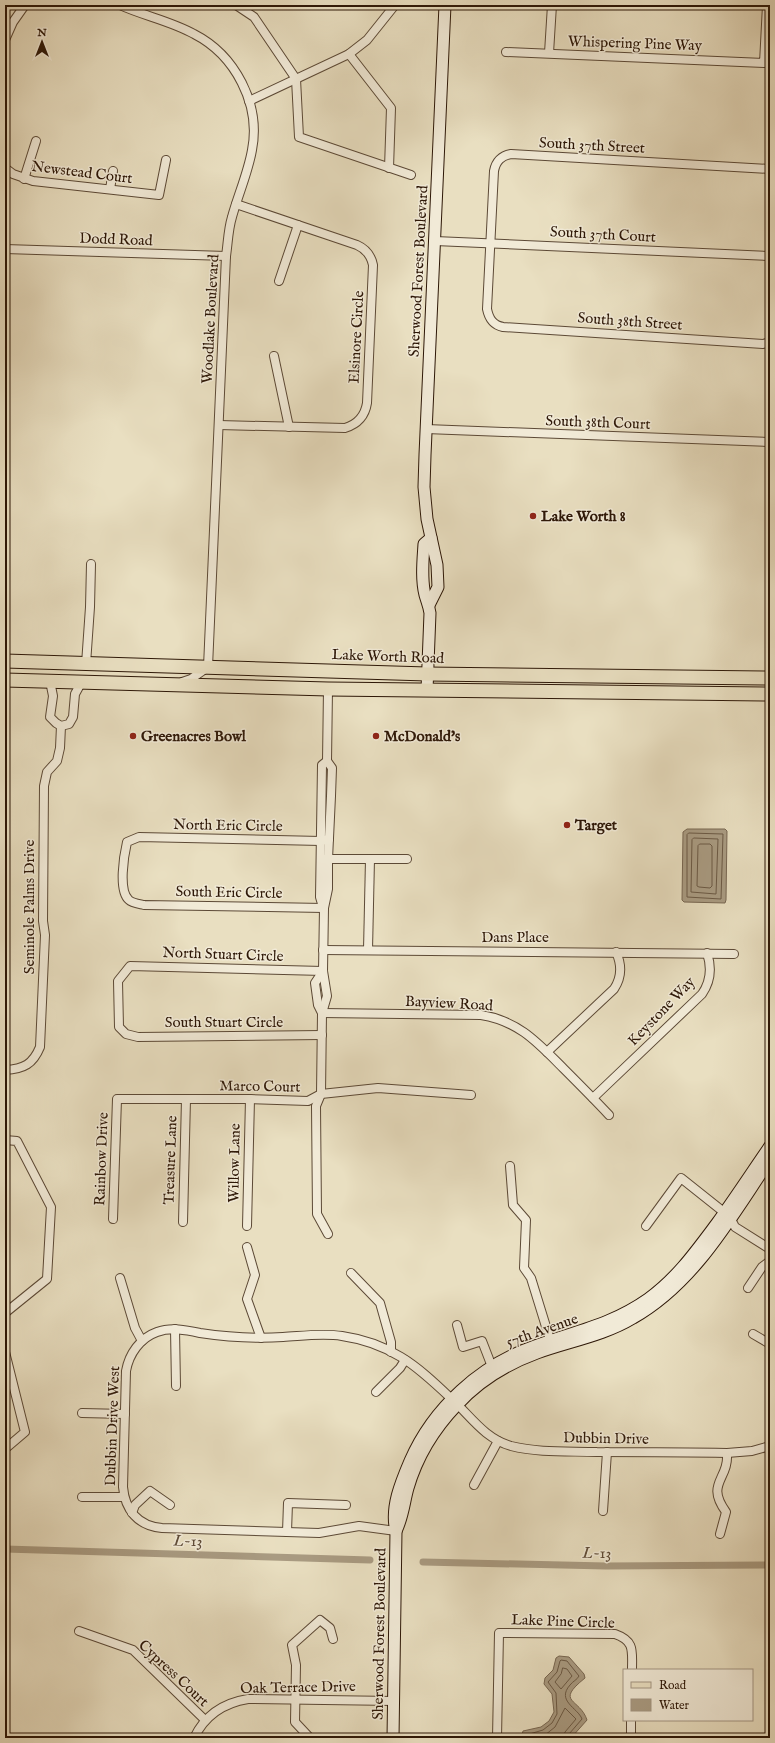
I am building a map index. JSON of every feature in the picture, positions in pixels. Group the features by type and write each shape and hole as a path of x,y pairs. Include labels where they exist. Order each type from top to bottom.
{"main road":[{"name":"Lake Worth Road","path":"5,661 427,674 770,678"},
{"path":"5,668 67,670 86,664"},
{"path":"545,691 565,685 628,685 643,676"},
{"path":"641,692 649,684 658,682 709,683 724,677"},
{"path":"5,680 328,690 770,694"}],"street":[{"path":"5,40 13,22 25,5"},
{"name":"Woodlake Boulevard","path":"120,5 184,29 202,38 214,48 232,66 240,79 249,101 253,124 252,149 231,219 226,256 208,667"},
{"path":"236,5 254,17 296,78 299,137 411,176"},
{"path":"249,101 349,54 367,40 395,5"},
{"name":"Sherwood Forest Boulevard","path":"427,690 429,605 438,587 437,565 427,519 424,487 445,5"},
{"path":"549,53 552,5"},
{"name":"Whispering Pine Way","path":"506,52 764,63 767,5"},
{"path":"349,54 391,108 389,168"},
{"path":"24,179 36,141"},
{"name":"South 37th Street","path":"490,319 487,309 494,171 497,161 506,155 770,169"},
{"name":"Newstead Court","path":"5,168 24,179 159,195 166,160"},
{"path":"110,189 113,171"},
{"name":"Elsinore Circle","path":"219,425 345,428 354,424 364,413 367,403 372,260 366,251 357,245 236,204"},
{"path":"279,281 298,225"},
{"name":"South 37th Court","path":"435,241 770,256"},
{"name":"Dodd Road","path":"5,249 226,256"},
{"name":"South 38th Street","path":"490,319 498,326 503,327 763,344 770,342"},
{"path":"274,356 289,427"},
{"name":"South 38th Court","path":"426,429 770,442"},
{"path":"86,664 90,607 90,564"},
{"path":"170,685 191,679 208,667"},
{"path":"50,682 53,696 50,717 61,726 69,724 73,717 75,694 81,682"},
{"path":"328,690 327,761 332,768 324,859 328,889 324,908 323,971 315,983 318,1005 322,1013 322,1094 316,1106 317,1214 328,1234"},
{"name":"Seminole Palms Drive","path":"5,1070 28,1065 36,1058 40,1047 45,935 43,921 44,786 47,772 57,761 60,748 61,726"},
{"name":"North Eric Circle","path":"134,902 129,900 123,890 124,856 127,842 139,837 325,840"},
{"path":"324,859 406,859"},
{"path":"368,950 370,859"},
{"name":"South Eric Circle","path":"134,902 144,905 324,908"},
{"name":"Dans Place","path":"323,950 707,953"},
{"path":"547,1052 610,994 617,985 621,969 616,952"},
{"path":"707,953 734,954"},
{"name":"Keystone Way","path":"593,1098 702,994 710,975 710,965 707,953"},
{"name":"North Stuart Circle","path":"126,1034 119,1027 118,981 130,966 323,971"},
{"name":"Bayview Road","path":"322,1013 486,1016 500,1019 526,1032 609,1115"},
{"name":"South Stuart Circle","path":"126,1034 138,1037 322,1036"},
{"name":"Marco Court","path":"117,1099 250,1099 308,1101 322,1094 378,1088 472,1095"},
{"name":"Rainbow Drive","path":"113,1220 117,1099"},
{"name":"Treasure Lane","path":"183,1222 186,1099"},
{"name":"Willow Lane","path":"247,1226 250,1099"},
{"path":"5,1140 17,1141 51,1207 47,1279 5,1313"},
{"name":"57th Avenue","path":"396,1531 401,1521 408,1487 421,1455 454,1402 477,1387 493,1371 518,1361 552,1344 611,1330 654,1305 699,1262 770,1146"},
{"name":"57th Avenue","path":"727,1215 770,1160"},
{"path":"510,1166 513,1205 526,1220 524,1268 531,1278 552,1344"},
{"path":"646,1226 681,1178 727,1215 735,1227 770,1249"},
{"path":"247,1248 255,1275 247,1299 261,1338"},
{"path":"748,1288 762,1267 770,1261"},
{"path":"351,1273 380,1304 391,1342 391,1352"},
{"path":"120,1278 135,1328 142,1341"},
{"path":"457,1325 463,1346 482,1341 493,1371"},
{"path":"175,1329 176,1386"},
{"name":"Dubbin Drive West","path":"396,1531 359,1526 325,1533 156,1528 142,1522 132,1513 124,1497 124,1414 127,1366 130,1356 142,1341 158,1331 175,1329 214,1335 261,1338 319,1334 342,1336 376,1344 406,1360 454,1402"},
{"path":"752,1334 770,1344"},
{"path":"5,1352 25,1432 5,1449"},
{"path":"376,1392 406,1360"},
{"name":"Dubbin Drive","path":"454,1402 481,1430 498,1441 526,1449 543,1451 727,1453 752,1451 770,1446"},
{"path":"82,1413 124,1414"},
{"path":"474,1485 498,1441"},
{"path":"602,1511 607,1452"},
{"path":"720,1534 726,1512 718,1501 717,1488 727,1461 727,1453"},
{"path":"132,1513 135,1505 150,1491 170,1505"},
{"path":"82,1497 124,1497"},
{"path":"287,1532 288,1503 346,1506"},
{"name":"Sherwood Forest Boulevard","path":"393,1738 396,1531"},
{"path":"310,1738 295,1722 296,1665 292,1645 320,1620 330,1628 333,1638"},
{"name":"Cypress Court","path":"79,1631 133,1650 205,1720"},
{"name":"Lake Pine Circle","path":"497,1738 499,1633 615,1634 625,1638 630,1643 632,1650 632,1669"},
{"name":"Oak Terrace Drive","path":"194,1738 205,1720 219,1708 238,1700 394,1701"},
{"path":"631,1721 631,1738"}],"water":[{"path":"687,829 725,829 727,831 725,903 684,902 682,900 683,832"},
{"path":"559,1656 569,1657 584,1674 585,1678 571,1692 570,1696 584,1713 587,1720 571,1738 521,1738 523,1731 541,1727 549,1721 554,1712 552,1694 544,1684 545,1678 553,1670 556,1658"}],"waterway":[{"name":"L-13","path":"5,1549 370,1560"},
{"name":"L-13","path":"423,1562 606,1566 770,1565"}],"place":[{"name":"Lake Worth 8","path":"533,516"},
{"name":"Greenacres Bowl","path":"133,736"},
{"name":"McDonald's","path":"376,736"},
{"name":"Target","path":"567,825"}]}
